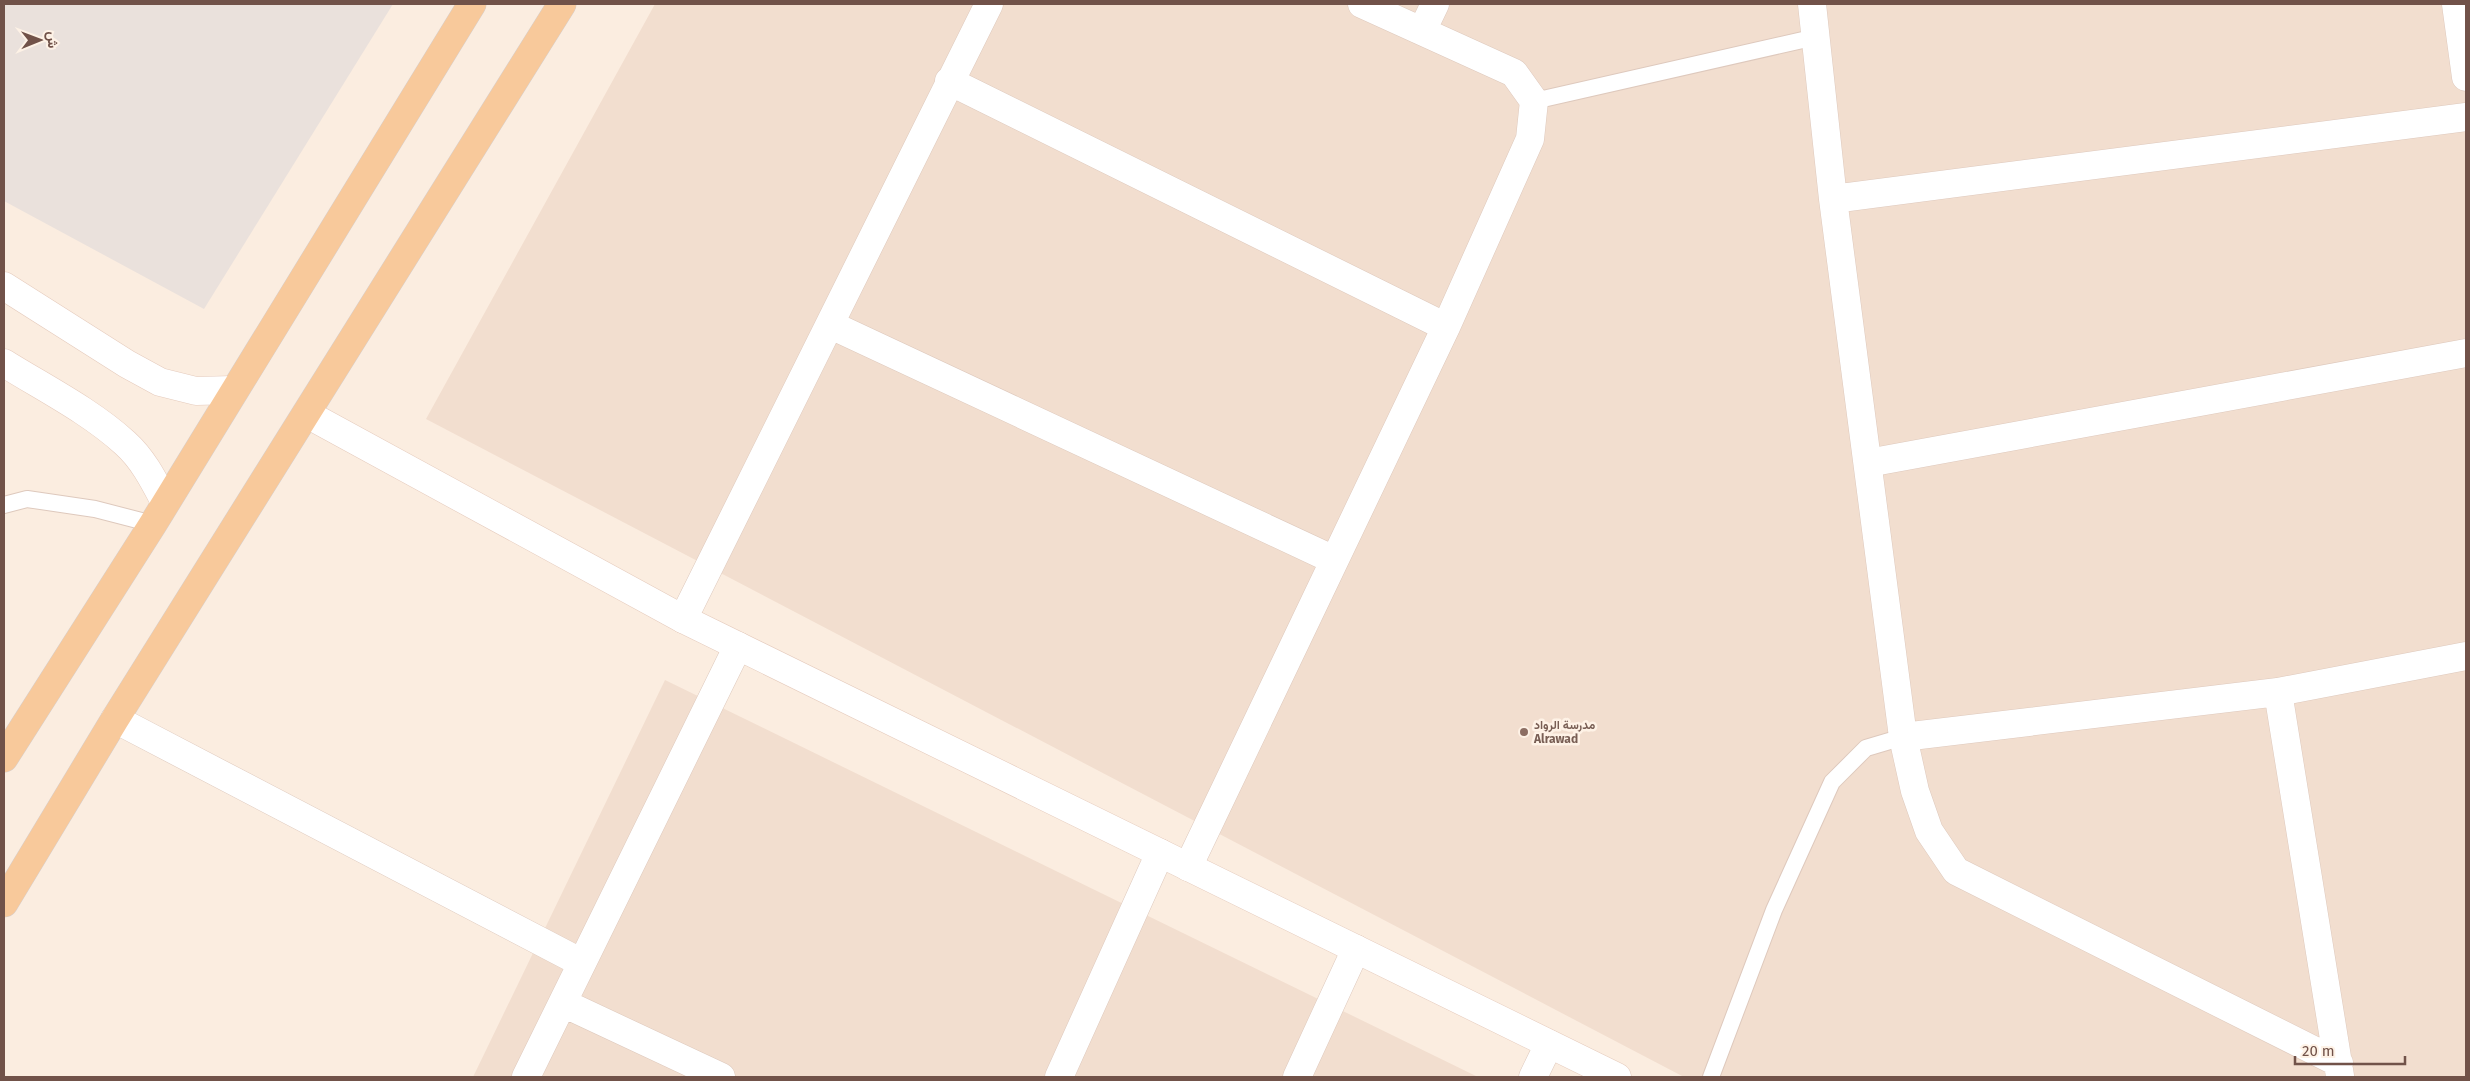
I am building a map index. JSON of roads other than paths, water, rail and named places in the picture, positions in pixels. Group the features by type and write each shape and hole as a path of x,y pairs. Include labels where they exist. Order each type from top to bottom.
{"main road":[{"path":"4,758 159,513 472,4"},
{"path":"4,903 115,719 562,4"}],"street":[{"path":"683,619 831,325 989,4"},
{"path":"1188,867 1446,327 1530,139 1534,101 1514,73 1362,4"},
{"path":"1422,31 1435,4"},
{"path":"1812,4 1833,199 1903,737 1915,791 1929,831 1956,871 2340,1070"},
{"path":"2456,4 2466,73"},
{"path":"949,82 1446,327"},
{"path":"1833,199 2466,117"},
{"path":"4,286 127,364 160,382 196,391 233,390"},
{"path":"831,325 1334,560"},
{"path":"1868,463 2466,353"},
{"path":"4,362 97,422 125,443 148,471 159,513"},
{"path":"307,414 683,619 1617,1077"},
{"path":"526,1077 738,646"},
{"path":"1903,737 2278,692 2466,656"},
{"path":"2278,692 2340,1070"},
{"path":"115,719 582,963"},
{"path":"1059,1077 1160,853"},
{"path":"1297,1077 1356,949"},
{"path":"563,1003 721,1077"},
{"path":"1533,1077 1549,1044"}],"lane":[{"path":"1534,101 1816,37"},
{"path":"4,505 27,499 95,509 159,513"},
{"path":"1711,1077 1774,910 1832,782 1866,748 1903,737"}],"place":[{"name":"مدرسة الرواد Alrawad","path":"1524,732"}]}
